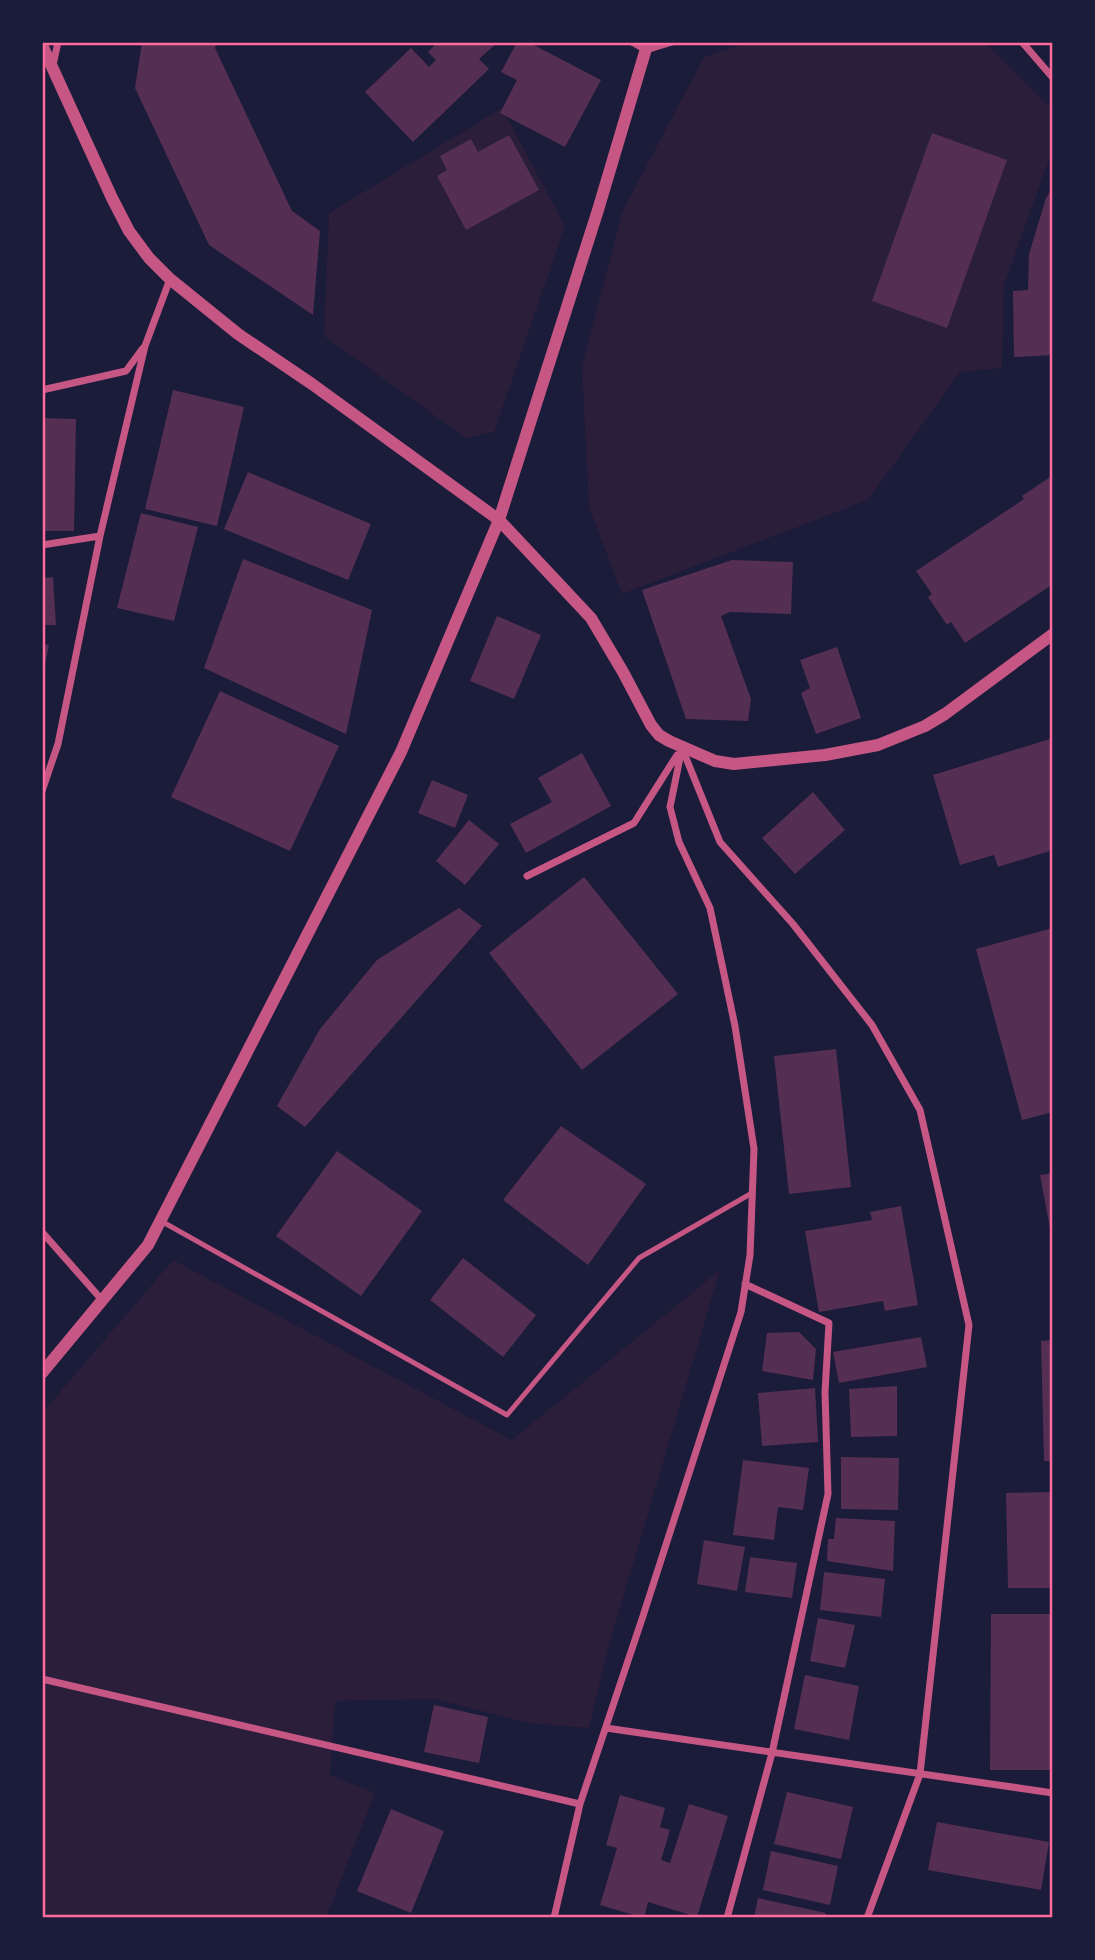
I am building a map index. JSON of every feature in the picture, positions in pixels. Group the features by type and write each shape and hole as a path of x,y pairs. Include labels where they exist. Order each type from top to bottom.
{"street":[{"path":"52,67 58,42"},
{"path":"632,42 647,46 672,42"},
{"path":"1022,42 1053,78"},
{"path":"42,45 112,198 129,231 149,258 170,279 238,334 312,384 499,520 591,618 651,725 659,734 682,748 715,761 734,764 825,755 878,745 925,726 945,714 1053,634"},
{"path":"42,1373 148,1245 401,752 499,520 647,46"},
{"path":"42,791 58,744 100,536 145,346 170,279"},
{"path":"42,390 126,371 145,346"},
{"path":"42,545 100,536"},
{"path":"527,876 634,823 682,748"},
{"path":"554,1918 580,1804 741,1312 750,1255 754,1149 735,1026 710,908 679,842 670,807 682,748"},
{"path":"682,748 720,842 793,924 872,1025 920,1110 969,1325 920,1774 867,1918"},
{"path":"42,1232 102,1300"},
{"path":"727,1918 772,1753 828,1494 825,1392 829,1323 745,1284"},
{"path":"42,1679 580,1804"},
{"path":"606,1728 1053,1793"}],"lane":[{"path":"160,1221 507,1415 639,1258 753,1193"}],"shaded area":[{"path":"750,42 985,42 1053,110 1053,148 1004,285 1002,368 960,372 868,500 622,594 589,507 582,367 622,212 704,57"},
{"path":"502,108 565,226 494,432 466,438 324,336 329,213"},
{"path":"173,1260 512,1440 720,1270 607,1652 589,1728 528,1723 435,1699 335,1701 330,1775 375,1793 326,1918 42,1918 42,1413"}],"building":[{"path":"142,42 216,42 215,48 292,211 320,231 313,315 209,245 135,88"},
{"path":"431,42 498,42 479,59 489,69 413,142 365,92 411,48 429,67 436,60 428,52 435,45"},
{"path":"517,42 528,42 601,80 565,147 500,113 517,80 501,72"},
{"path":"932,133 1007,160 947,328 872,301"},
{"path":"509,135 539,190 466,230 437,176 447,170 440,156 471,139 478,152"},
{"path":"1053,187 1053,355 1014,357 1013,291 1028,290 1029,254 1046,198"},
{"path":"173,390 244,407 217,526 145,509"},
{"path":"42,418 76,419 74,531 42,531"},
{"path":"248,472 371,524 348,580 224,529"},
{"path":"1053,475 1053,584 965,643 951,622 947,625 928,597 932,594 916,571 1024,499 1022,496"},
{"path":"141,513 198,527 174,621 117,608"},
{"path":"243,559 372,610 346,734 204,668"},
{"path":"732,560 793,562 791,614 730,612 721,616 751,699 748,721 686,719 642,590"},
{"path":"53,577 56,625 42,625 42,578"},
{"path":"497,616 541,635 514,699 470,681"},
{"path":"42,644 49,645 43,675 42,674"},
{"path":"837,647 861,718 816,734 801,693 810,688 800,660"},
{"path":"220,691 339,746 290,851 171,797"},
{"path":"1053,738 1053,850 998,867 994,855 960,865 933,775"},
{"path":"582,753 611,806 526,853 510,824 552,802 538,778"},
{"path":"432,780 468,795 455,828 418,813"},
{"path":"813,792 845,830 795,874 762,838"},
{"path":"469,820 499,844 465,885 436,861"},
{"path":"584,877 678,994 582,1070 489,953"},
{"path":"459,908 482,926 305,1127 277,1106 320,1029 377,960"},
{"path":"1053,928 1053,1112 1022,1120 976,949"},
{"path":"836,1049 851,1187 789,1194 774,1056"},
{"path":"561,1126 646,1184 588,1265 503,1200"},
{"path":"337,1151 422,1211 361,1296 276,1236"},
{"path":"1053,1173 1053,1239 1052,1239 1040,1175"},
{"path":"901,1206 918,1305 885,1311 883,1301 819,1312 805,1231 872,1220 870,1212"},
{"path":"463,1258 536,1315 503,1357 430,1300"},
{"path":"799,1332 816,1349 813,1380 762,1371 767,1333"},
{"path":"921,1337 927,1367 839,1383 833,1352"},
{"path":"1053,1340 1053,1461 1044,1461 1041,1341"},
{"path":"897,1386 897,1436 851,1437 849,1389"},
{"path":"815,1388 818,1442 762,1446 758,1393"},
{"path":"841,1457 899,1458 898,1510 841,1509"},
{"path":"743,1460 809,1468 803,1510 778,1507 774,1540 733,1535"},
{"path":"1053,1492 1053,1588 1008,1588 1006,1493"},
{"path":"836,1518 895,1521 893,1571 827,1561 828,1539 834,1539"},
{"path":"704,1540 745,1547 737,1591 697,1584"},
{"path":"750,1557 797,1563 792,1598 745,1592"},
{"path":"824,1572 885,1579 881,1617 820,1610"},
{"path":"991,1614 1053,1614 1053,1770 990,1770"},
{"path":"818,1618 855,1625 845,1668 810,1661"},
{"path":"805,1675 859,1686 849,1740 794,1729"},
{"path":"434,1705 488,1717 479,1763 424,1752"},
{"path":"787,1792 853,1807 841,1859 774,1844"},
{"path":"620,1795 665,1808 660,1827 670,1830 661,1860 670,1863 689,1804 728,1816 697,1917 648,1902 644,1918 600,1905 617,1848 606,1845"},
{"path":"391,1809 444,1831 411,1913 357,1891"},
{"path":"937,1822 1049,1842 1041,1890 928,1870"},
{"path":"771,1851 838,1866 830,1905 763,1890"},
{"path":"758,1898 826,1913 825,1918 754,1918"}]}
